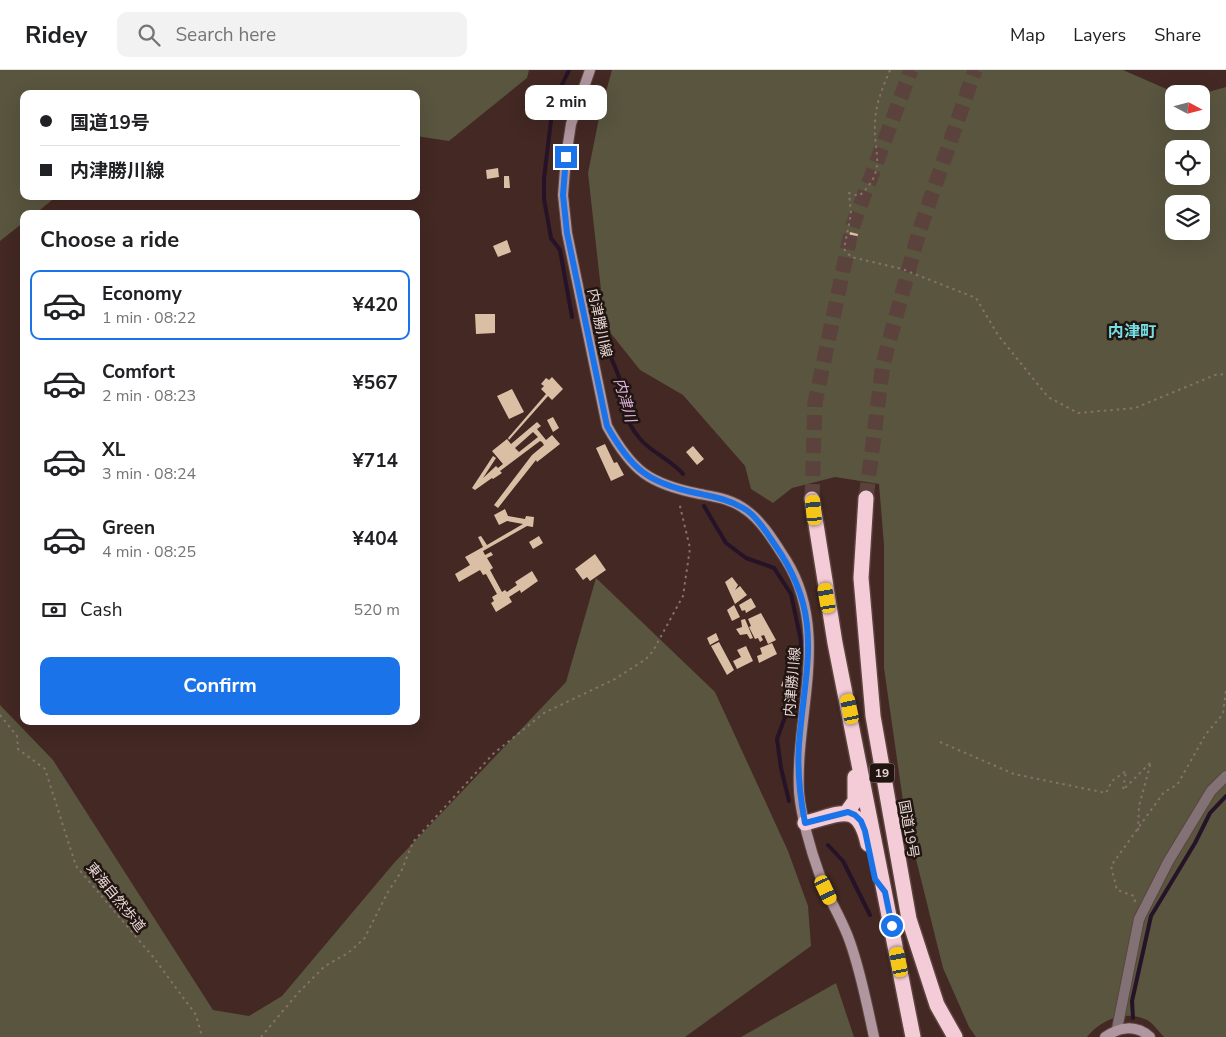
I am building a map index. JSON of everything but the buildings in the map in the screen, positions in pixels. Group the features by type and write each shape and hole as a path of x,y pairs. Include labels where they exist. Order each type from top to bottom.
{"highway":[{"name":"国道19号","path":"866,498 861,578 873,716 909,919 937,1005 955,1037"},
{"name":"19","path":"812,499 826,591 914,1037"},
{"path":"848,812 855,801 856,794 850,751 855,736"},
{"path":"805,823 848,812 855,815 861,821 865,831 875,879 885,892"}],"main road":[{"name":"内津勝川線","path":"590,70 571,124 563,195 567,233 607,426 621,451 637,470 662,484 727,499 746,510 764,530 786,561 803,598 809,626 810,657 799,746 799,794 819,873 850,941 874,1037"},
{"path":"1105,1037 1116,1029 1137,1030 1144,1032 1150,1037"}],"street":[{"path":"1116,1029 1139,919 1168,862 1211,791 1226,776"}],"path":[{"path":"890,70 878,99 876,115 878,169 871,186 859,196 849,193 852,214 844,249 851,257 902,269 976,298 998,335 1048,397 1078,413 1135,408 1215,375 1226,374"},
{"path":"261,1037 298,992 325,966 348,953 364,939 388,892 401,872 413,842 493,754 544,713 615,679 646,659 683,596 690,548 687,529 680,510 679,489"},
{"path":"1139,919 1134,896 1118,890 1111,866 1138,831 1164,792 1177,784 1206,734 1223,714 1226,689"},
{"name":"東海自然歩道","path":"0,715 17,736 18,749 45,769 76,866 154,958 196,1015 202,1037"},
{"path":"940,742 1014,774 1106,793 1112,781 1126,771 1123,790 1151,762 1139,806 1138,831"}],"shaded area":[{"path":"0,70 529,70 527,78 449,141 420,137 420,90 20,90 20,200 52,200 40,210 20,210 20,225 0,241"},
{"path":"612,70 1123,70 1165,88 1165,130 1210,130 1210,91 1226,87 1226,1037 1164,1037 1147,1020 1139,1017 1122,1016 1099,1025 1087,1037 976,1037 969,1027 943,968 905,815 884,668 884,545 879,484 835,477 792,488 773,503 751,489 745,466 683,395 640,370 605,326 588,173 600,113"},
{"path":"596,578 715,692 788,851 808,906 811,946 685,1037 0,1037 0,705 53,760 213,1010 249,1016 282,996 394,863 566,682"},
{"path":"836,983 854,1037 741,1037"}],"waterway":[{"name":"内津川","path":"569,70 553,104 544,178 544,199 551,238 560,250 572,317"},
{"name":"内津川","path":"602,336 617,371 621,383 623,406 633,428 646,445 683,474"},
{"name":"内津川","path":"704,506 726,543 746,558 774,568 791,594 801,641 798,681 777,739 781,768 789,801"},
{"path":"1133,1018 1132,1001 1151,916 1195,843 1210,813 1226,796"},
{"name":"内津川","path":"828,845 843,861 870,915"}],"tunnel":[{"path":"812,499 815,403 852,228 911,70"},
{"path":"866,498 883,364 919,232 975,70"}],"district":[{"name":"内津町","path":"1132,331"}],"route":[{"path":"566,157 563,195 567,233 607,426 621,451 637,470 662,484 694,493 727,499 746,510 764,530 786,561 803,598 809,626 810,657 799,746 799,794 805,823 848,812 855,815 861,821 865,831 875,879 885,892 892,926"}]}
